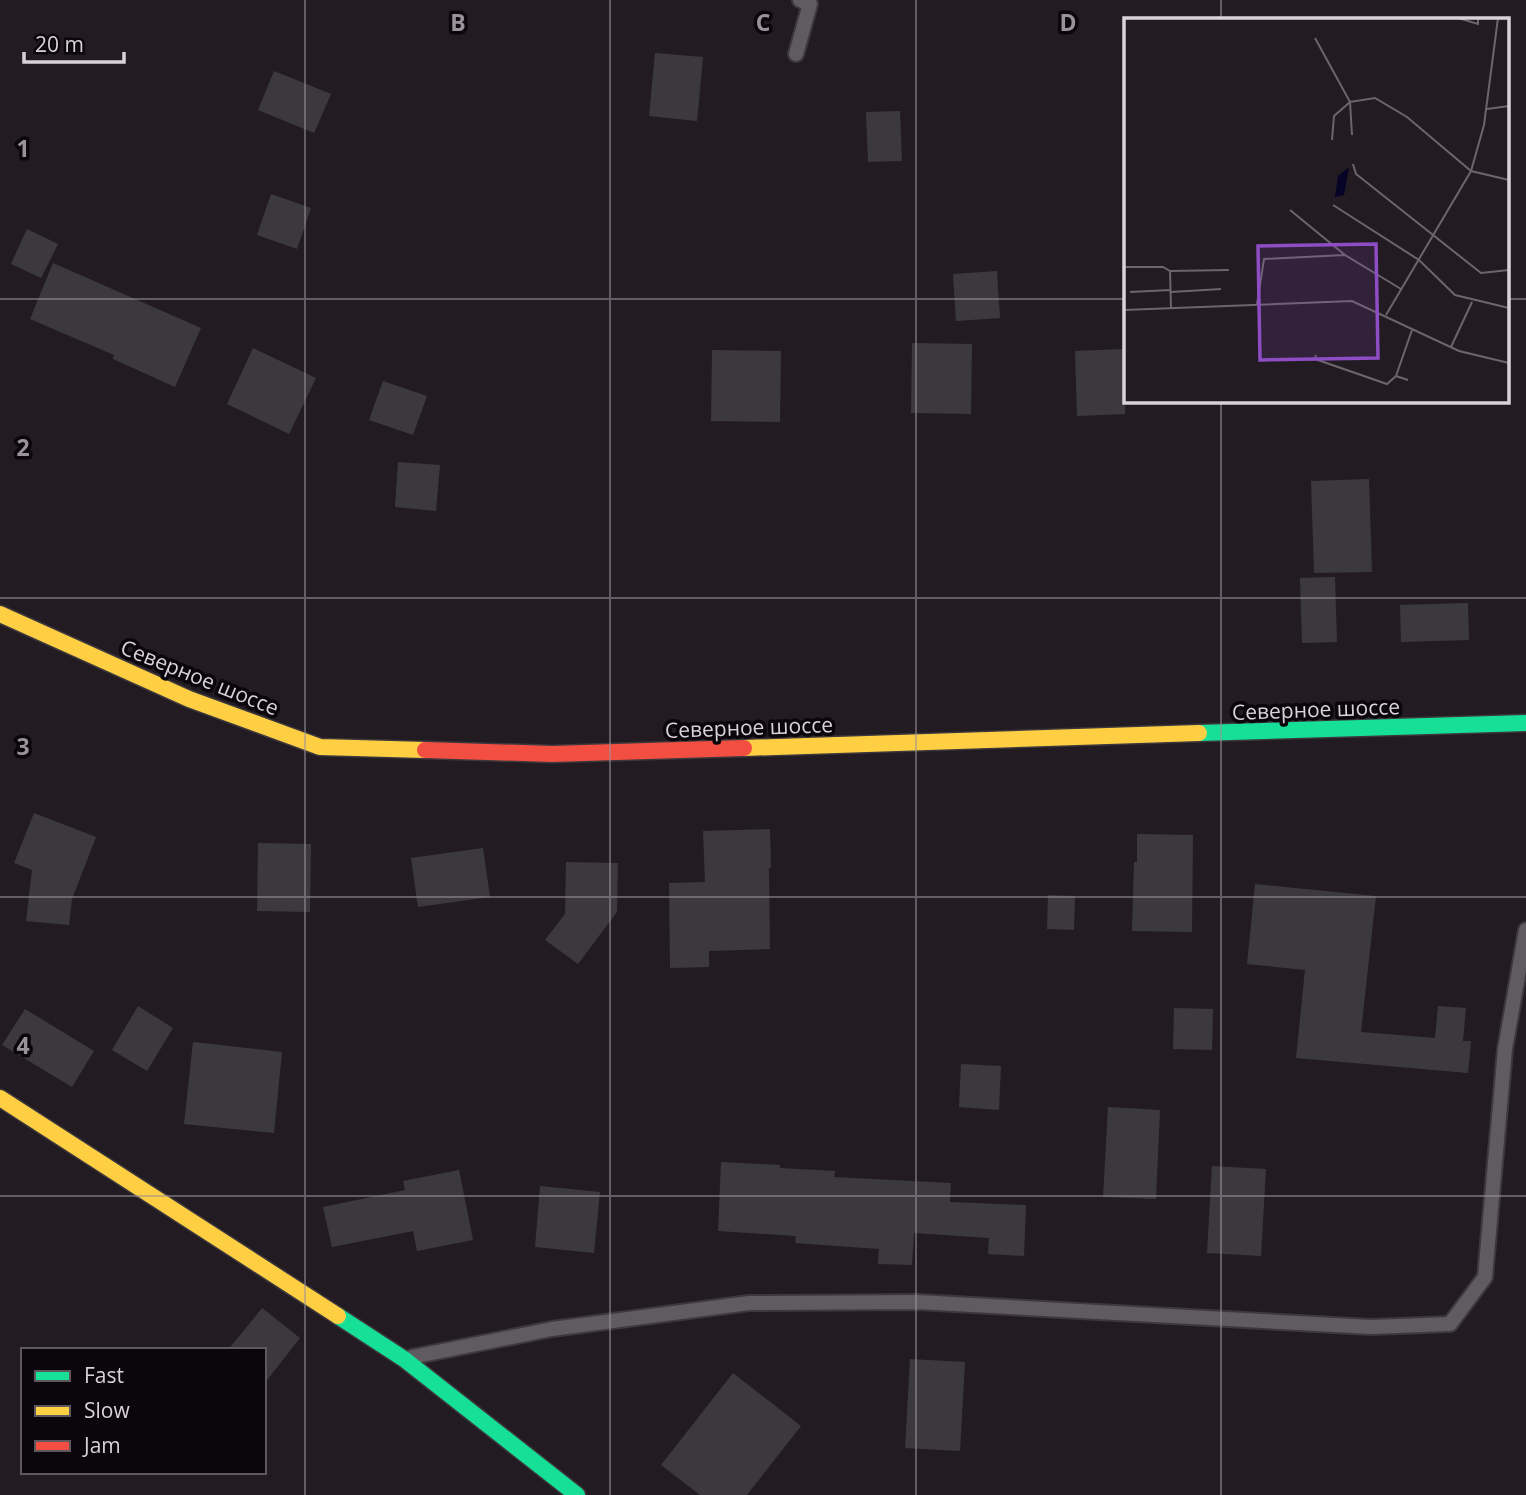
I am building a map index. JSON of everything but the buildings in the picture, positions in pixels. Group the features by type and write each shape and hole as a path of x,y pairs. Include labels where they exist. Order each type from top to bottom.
{"main road":[{"name":"Северное шоссе","path":"0,614 189,699 320,747 552,754 1526,723"},
{"path":"0,1098 404,1359 577,1495"}],"lane":[{"path":"796,54 810,4 800,0"},
{"path":"404,1359 552,1329 749,1303 918,1302 1371,1327 1450,1324 1485,1277 1505,1049 1526,930"}],"traffic: fast":[{"path":"1199,733 1526,723"},
{"path":"338,1316 404,1359 577,1495"}],"traffic: slow":[{"path":"0,614 189,699 320,747 425,750"},
{"path":"744,748 1199,733"},
{"path":"0,1098 338,1316"}],"traffic: jam":[{"path":"425,750 552,754 744,748"}]}
